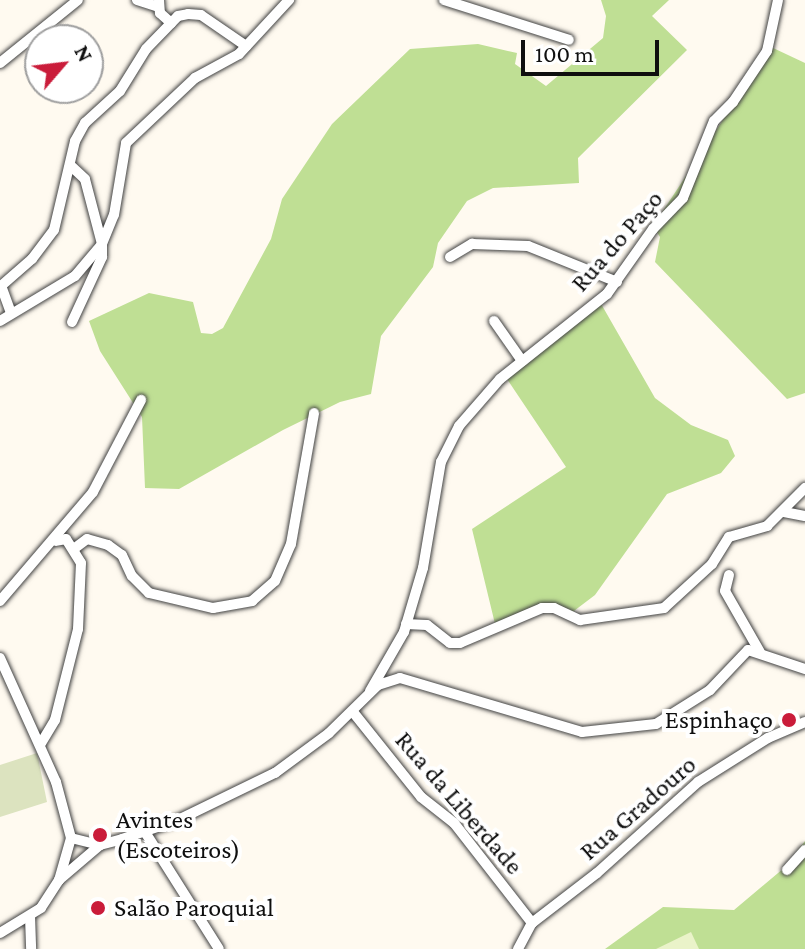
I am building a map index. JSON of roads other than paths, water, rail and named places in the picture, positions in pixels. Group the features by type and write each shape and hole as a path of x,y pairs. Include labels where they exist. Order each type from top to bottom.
{"street":[{"path":"0,63 78,0"},
{"path":"137,0 159,3 171,23"},
{"path":"0,321 75,276 102,244 114,215 126,143 195,78 246,46 289,0"},
{"path":"444,0 569,40"},
{"name":"Rua do Paço","path":"100,845 145,832 275,773 353,712 370,691 406,624 423,568 441,462 483,395 617,282 653,229 683,198 714,121 756,71 778,0"},
{"path":"11,313 1,286 54,230 72,167 75,141 85,123 120,91 135,63 178,16 201,15 246,46"},
{"path":"72,167 85,179 102,244 102,257 72,322"},
{"path":"450,257 472,244 528,246 617,282"},
{"path":"494,321 522,361"},
{"path":"0,601 13,592 41,551 56,541 93,492 141,400"},
{"path":"75,548 87,539 108,545 122,555 132,576 149,593 213,608 252,601 275,581 291,544 314,413"},
{"path":"406,624 427,625 450,643 460,643 542,608 580,620 664,608 712,564 729,537 756,531 784,512 805,488"},
{"path":"784,512 805,516"},
{"path":"40,745 64,693 78,629 81,563 75,548 66,539 56,541"},
{"path":"729,575 725,591 760,652"},
{"path":"370,691 400,678 569,731 637,730 710,690 738,656 760,652 805,668"},
{"path":"0,658 40,745 71,838 59,880"},
{"name":"Rua da Liberdade","path":"353,712 421,797 454,823 532,923"},
{"name":"Rua Gradouro","path":"518,949 532,923 597,873 698,782 768,738 805,722"},
{"path":"145,832 219,949"},
{"path":"71,838 100,845"},
{"path":"0,933 30,916 59,880 100,845"},
{"path":"787,870 805,850"},
{"path":"30,916 31,949"}],"place":[{"name":"Espinhaço","path":"789,720"},
{"name":"Avintes (Escoteiros)","path":"100,835"},
{"name":"Salão Paroquial","path":"98,908"}]}
